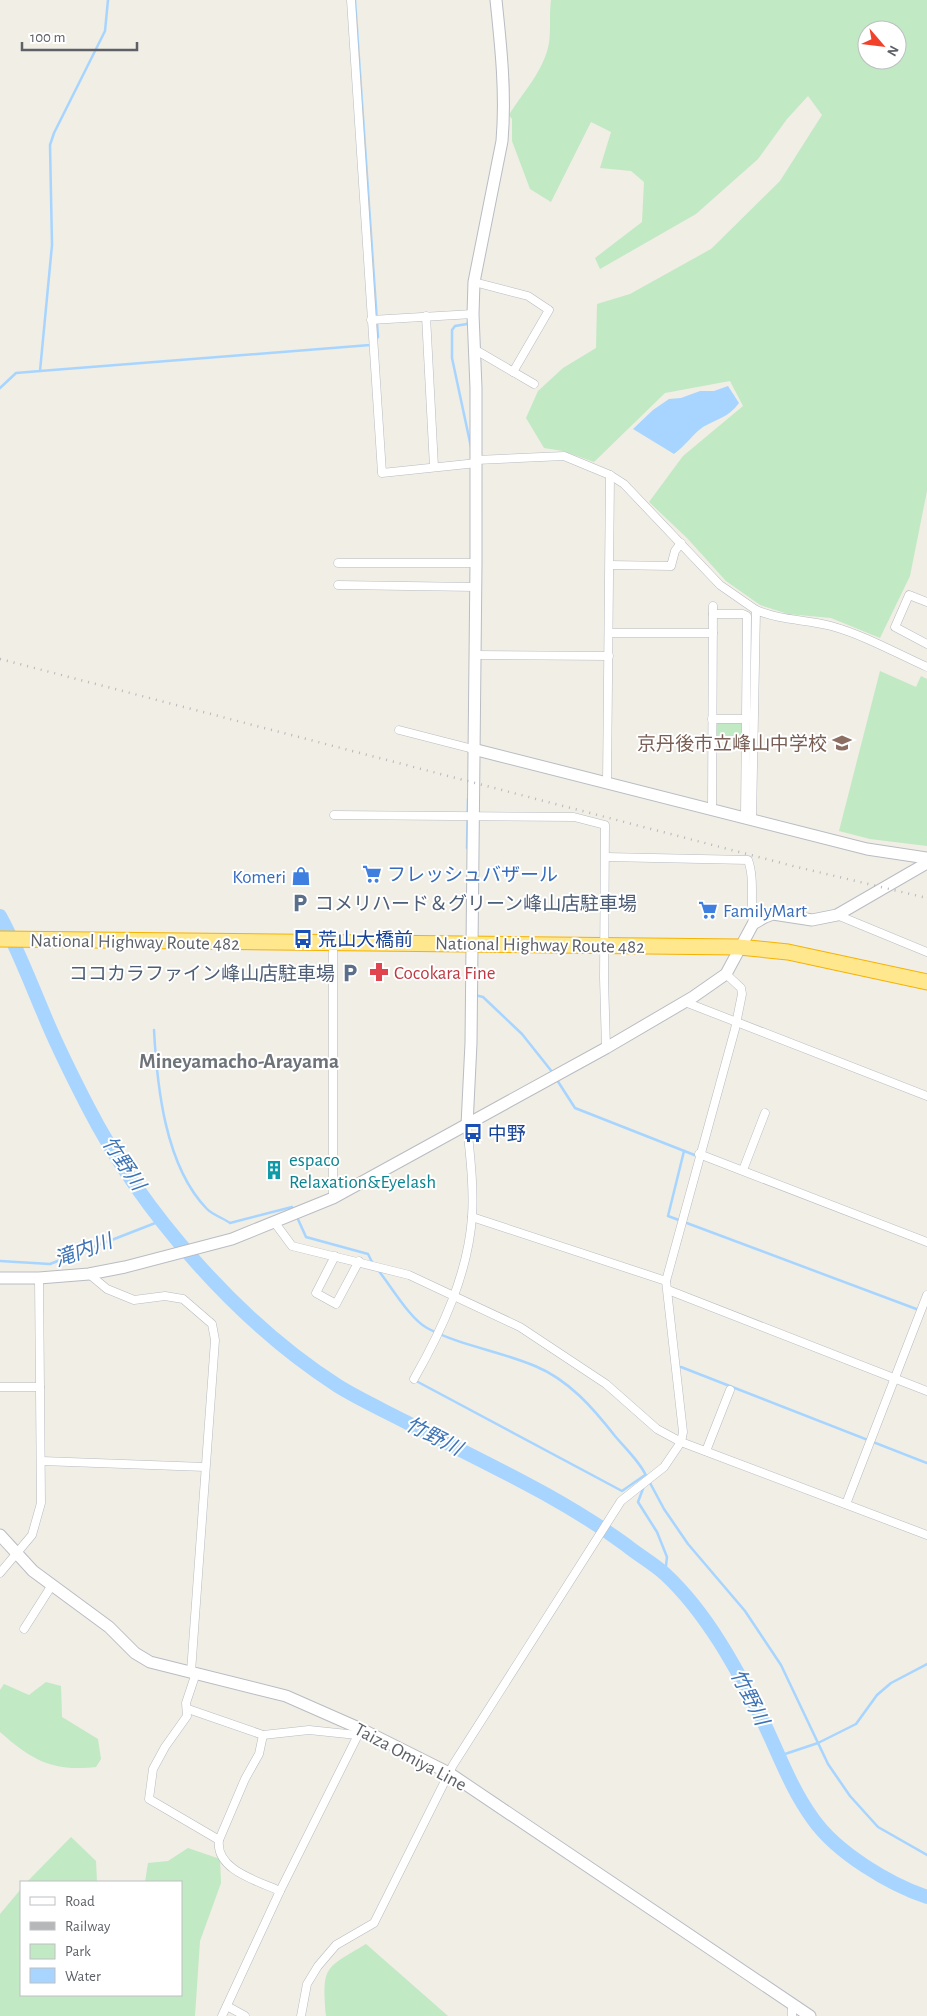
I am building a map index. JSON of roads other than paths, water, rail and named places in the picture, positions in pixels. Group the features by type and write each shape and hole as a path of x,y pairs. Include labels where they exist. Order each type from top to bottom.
{"highway":[{"name":"National Highway Route 482","path":"0,939 606,944 739,947 788,952 927,982"}],"street":[{"path":"351,0 382,473 477,461 564,456 610,475 624,484 720,585 756,610 785,620 829,625 927,667"},
{"path":"414,1379 438,1336 453,1295 465,1255 472,1217 467,1125 472,943 477,461 473,314 474,282 502,141 504,119 504,86 496,0"},
{"path":"474,282 528,296 550,310 513,372"},
{"path":"371,320 473,314"},
{"path":"426,316 434,467"},
{"path":"474,349 534,384"},
{"path":"607,784 610,475"},
{"path":"610,565 671,566 675,551 681,543"},
{"path":"338,563 476,563"},
{"path":"338,585 476,586"},
{"path":"927,602 909,595 895,627 927,644"},
{"path":"712,809 713,606"},
{"path":"749,819 756,610"},
{"path":"713,614 743,614 747,616 749,819"},
{"path":"608,633 713,633"},
{"path":"475,655 609,656"},
{"path":"712,719 747,719"},
{"path":"399,730 867,849 927,858"},
{"path":"334,815 574,817 605,825 606,944 604,978 606,1048"},
{"path":"606,857 748,860 751,868 753,924"},
{"path":"0,1278 39,1278 89,1274 157,1259 226,1241 333,1198 606,1048 685,1002 726,974 753,924 773,914 812,920 837,915 927,863"},
{"path":"837,915 927,952"},
{"path":"333,942 333,1198"},
{"path":"301,2016 307,1984 318,1966 336,1945 374,1923 449,1773 621,1501 664,1467 681,1442 683,1432 666,1281 699,1154 735,1029 742,994 740,988 726,974"},
{"path":"685,1002 927,1096"},
{"path":"743,1170 765,1113"},
{"path":"699,1154 927,1242"},
{"path":"472,1217 666,1281"},
{"path":"275,1222 292,1246 409,1274 520,1327 606,1384 657,1429 681,1442 927,1535"},
{"path":"335,1256 316,1293 336,1304 359,1261"},
{"path":"89,1274 107,1290 134,1300 165,1296 183,1299 212,1324 215,1340 205,1468 194,1673 186,1703 188,1709 187,1716 165,1747 153,1769 149,1799 219,1840"},
{"path":"0,1573 32,1535 41,1503 39,1278"},
{"path":"668,1290 927,1391"},
{"path":"846,1504 927,1295"},
{"path":"0,1387 40,1387"},
{"path":"706,1450 730,1390"},
{"path":"42,1461 205,1468"},
{"name":"Taiza Omiya Line","path":"0,1535 17,1554 52,1585 108,1627 142,1658 167,1668 286,1696 449,1773 792,2010 810,2016"},
{"path":"24,1629 52,1585"},
{"path":"188,1709 263,1735 309,1730 359,1732 280,1890 222,2016"},
{"path":"263,1735 259,1754 245,1778 219,1840 218,1847 226,1864 280,1890"},
{"path":"227,2006 245,2016"}],"water":[{"path":"728,386 739,403 727,415 699,430 674,454 633,429 653,410 669,399 681,398 700,391 714,391"}],"waterway":[{"path":"0,388 16,373 40,371 52,245 50,145 54,133 105,31 108,0"},
{"path":"355,0 378,337 376,339"},
{"path":"508,79 508,92"},
{"path":"469,320 467,324 455,326 452,330 452,358 471,447"},
{"path":"40,371 370,345 372,343"},
{"path":"467,848 468,799"},
{"name":"竹野川","path":"0,916 64,1060 110,1147 164,1225 229,1297 264,1330 301,1360 338,1386 546,1494 600,1527 665,1574 694,1606 720,1642 752,1700 798,1795 823,1832 865,1866 881,1876 927,1897"},
{"path":"475,995 483,997 522,1034 553,1073"},
{"path":"154,1030 161,1100 166,1124 181,1171 193,1191 209,1211 230,1223 292,1207 293,1210"},
{"path":"557,1080 575,1108 697,1156"},
{"path":"684,1151 668,1216 919,1310"},
{"path":"297,1217 306,1237 368,1254 373,1264"},
{"name":"滝内川","path":"0,1261 50,1264 163,1220"},
{"path":"378,1270 407,1310 427,1328 453,1339 535,1366 559,1379 580,1396 598,1415 637,1462 647,1478"},
{"path":"681,1367 927,1463"},
{"path":"418,1382 622,1491 645,1475"},
{"path":"649,1481 664,1509 688,1544 745,1611 781,1665 828,1764 850,1796 878,1827 927,1855"},
{"path":"644,1486 638,1502 657,1532 667,1557 665,1574"},
{"path":"779,1756 818,1743 856,1724 877,1695 891,1683 927,1664"}],"railway":[{"path":"0,659 793,866 927,898"}],"place":[{"name":"京丹後市立峰山中学校","path":"842,743"},
{"name":"フレッシュバザール","path":"372,874"},
{"name":"Komeri","path":"301,876"},
{"name":"コメリハード＆グリーン峰山店駐車場","path":"300,903"},
{"name":"FamilyMart","path":"708,910"},
{"name":"荒山大橋前","path":"303,939"},
{"name":"Cocokara Fine","path":"379,972"},
{"name":"ココカラファイン峰山店駐車場","path":"350,973"},
{"name":"中野","path":"473,1133"},
{"name":"espaco Relaxation&Eyelash","path":"274,1170"}],"district":[{"name":"Mineyamacho-Arayama","path":"239,1061"}]}
